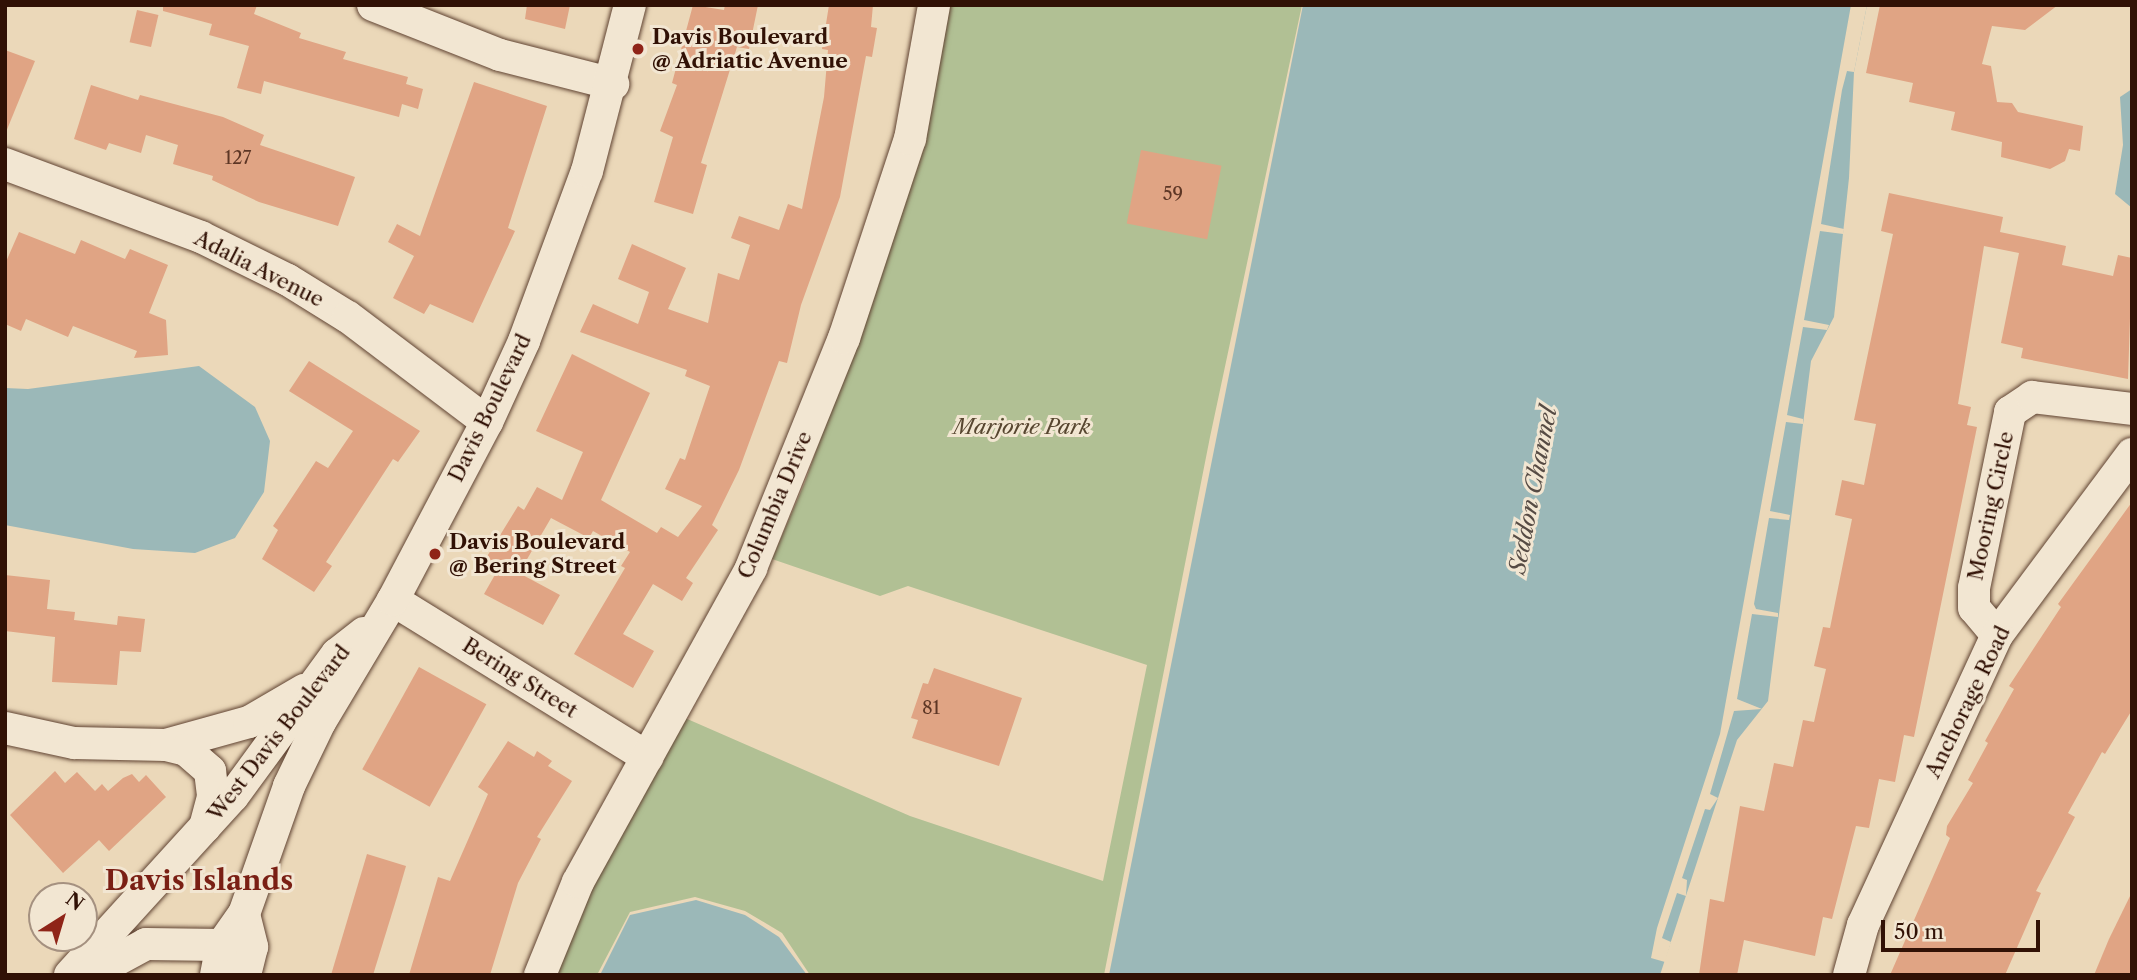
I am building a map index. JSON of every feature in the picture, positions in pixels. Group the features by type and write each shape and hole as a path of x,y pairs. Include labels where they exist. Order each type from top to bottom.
{"street":[{"path":"373,5 500,55 613,84"},
{"name":"Davis Boulevard","path":"219,960 244,914 289,786 320,722 386,612 487,422 558,258 613,84 630,5"},
{"name":"Columbia Drive","path":"540,975 578,882 751,568 844,338 910,139 934,5"},
{"name":"Adalia Avenue","path":"5,164 201,237 288,280 348,317 487,422"},
{"name":"Mooring Circle","path":"1997,635 1974,608 1974,588 2010,412 2032,397 2132,409"},
{"name":"Anchorage Road","path":"1849,975 1864,925 1997,635 2132,454"},
{"name":"Bering Street","path":"386,612 648,757"},
{"name":"West Davis Boulevard","path":"70,975 255,769 313,684 345,645 386,612"},
{"path":"166,745 249,722 313,684"},
{"path":"5,728 74,743 166,745 187,750 209,771 214,797 205,827"},
{"path":"244,914 252,947 245,975"},
{"path":"89,975 146,944 219,960"}],"green space":[{"name":"Marjorie Park","path":"950,5 1302,5 1210,437 1104,975 810,975 782,933 745,911 695,897 630,912 597,975 552,975 564,932 685,718 910,816 1103,881 1147,665 908,586 880,596 772,559 805,482 925,145"}],"water":[{"name":"Seddon Channel","path":"1303,5 1867,5 1854,72 1849,178 1834,317 1811,361 1768,701 1737,740 1660,975 1109,975"},
{"path":"2132,89 2132,208 2115,194 2123,145 2120,97"},
{"path":"199,366 255,407 270,441 264,492 235,538 195,553 133,549 5,525 5,388 28,389"},
{"path":"696,900 745,915 779,937 807,975 600,975 630,915"}],"pier":[{"path":"1851,5 1867,5 1854,72 1847,71 1842,90 1821,224 1844,229 1843,234 1820,231 1804,320 1829,325 1827,330 1803,327 1787,415 1803,419 1803,424 1786,422 1770,511 1790,515 1789,520 1769,518 1754,604 1756,609 1778,613 1778,617 1752,614 1737,699 1762,709 1734,711 1710,794 1718,798 1710,810 1705,809 1682,878 1687,880 1686,896 1677,893 1662,938 1671,942 1665,962 1651,958 1657,928 1720,734"}],"building":[{"path":"163,5 257,5 254,14 301,33 299,38 346,52 343,59 408,77 406,84 423,89 418,109 402,104 399,117 264,81 261,94 237,88 249,46 209,35 212,24 163,11"},
{"path":"527,5 570,5 565,29 525,19"},
{"path":"693,5 724,10 725,5 758,5 749,49 737,47 701,163 707,165 693,214 654,202 673,137 660,131 677,85 672,83"},
{"path":"829,5 873,5 871,27 877,28 872,57 866,56 840,197 801,305 787,363 779,361 739,470 712,525 718,530 686,578 693,583 682,601 653,584 623,634 654,651 633,688 574,654 625,568 621,566 630,552 593,531 589,538 551,518 519,573 560,595 543,625 484,594 500,566 486,558 518,506 524,510 537,487 562,500 583,452 536,431 572,354 650,393 601,500 657,533 661,527 678,537 702,506 665,489 680,458 685,460 710,386 685,376 687,370 580,332 593,304 638,324 649,292 618,279 632,244 686,268 668,309 708,323 718,273 739,280 750,245 731,238 739,216 779,230 788,204 802,209 824,97 828,50 822,49"},
{"path":"1880,5 2058,5 2025,30 1992,26 1982,64 1991,66 1997,102 2012,103 2018,112 2083,126 2080,151 2069,149 2065,161 2050,169 2001,157 2002,142 1951,130 1955,112 1909,102 1913,83 1866,73"},
{"path":"137,10 158,15 151,47 130,42"},
{"path":"5,50 35,61 6,132 5,132"},
{"path":"474,82 547,106 508,228 515,231 473,323 430,304 424,314 393,298 414,256 388,242 397,224 420,236"},
{"path":"91,85 138,100 140,95 223,117 264,135 260,145 355,177 338,226 259,202 212,180 213,176 173,164 178,145 146,135 141,153 109,143 106,150 74,139"},
{"path":"1141,150 1221,166 1207,239 1127,224"},
{"path":"1889,193 2003,217 2000,232 2066,246 2062,265 2113,276 2118,255 2132,258 2128,379 2021,358 2023,348 2001,343 2019,253 1984,246 1958,404 1971,407 1967,425 1977,427 1914,737 1904,735 1895,782 1879,779 1869,828 1856,826 1832,919 1823,917 1815,956 1744,940 1737,975 1699,975 1710,899 1724,902 1740,806 1764,811 1774,763 1793,767 1803,720 1814,722 1826,669 1814,666 1823,627 1830,628 1852,519 1835,515 1842,480 1864,485 1876,424 1854,420 1893,234 1881,231"},
{"path":"19,232 75,254 81,240 125,259 130,249 168,265 149,313 166,320 168,355 134,358 137,351 73,326 68,337 26,319 21,331 5,324 5,264"},
{"path":"309,361 420,431 398,462 393,459 326,562 332,566 314,592 262,559 278,530 273,526 316,461 328,468 353,431 289,391"},
{"path":"2132,502 2132,710 2105,754 2102,752 2068,813 2075,817 2036,891 2041,893 2005,975 1890,975 1950,838 1946,835 1947,826 1973,783 1968,780 1988,743 1985,741 2014,689 2009,686 2061,607 2058,604"},
{"path":"5,575 50,580 47,609 75,612 74,620 117,625 118,616 145,619 141,652 120,651 117,685 52,682 55,637 5,631"},
{"path":"419,667 486,704 430,807 362,769"},
{"path":"934,668 1022,698 999,766 912,738 918,720 911,718 923,683 928,684"},
{"path":"508,741 534,757 537,751 552,761 548,766 572,781 537,837 541,839 518,883 490,975 409,975 438,877 450,881 488,794 478,787"},
{"path":"55,771 65,783 77,772 95,791 102,784 108,791 132,774 139,782 146,775 166,797 109,851 99,840 63,873 10,815"},
{"path":"367,854 406,866 397,897 373,975 331,975"},
{"path":"2132,892 2132,975 2094,975 2109,939"}],"place":[{"name":"Davis Boulevard @ Adriatic Avenue","path":"638,49"},
{"name":"Davis Boulevard @ Bering Street","path":"435,554"}],"district":[{"name":"Davis Islands","path":"199,880"}]}
